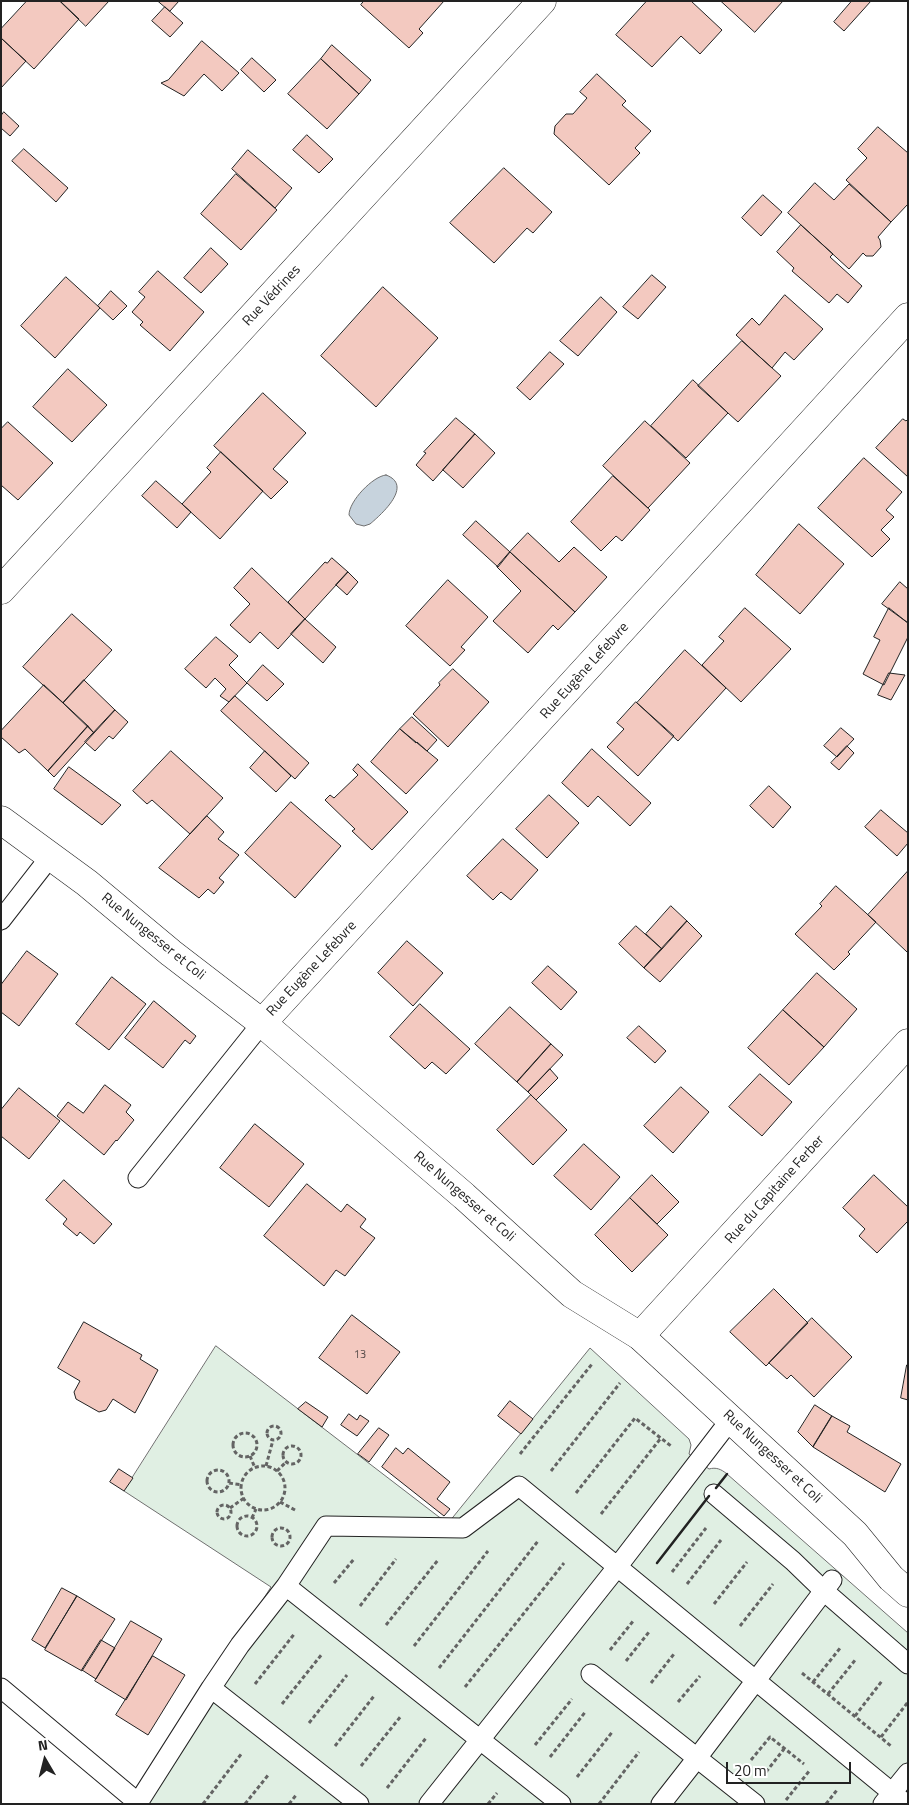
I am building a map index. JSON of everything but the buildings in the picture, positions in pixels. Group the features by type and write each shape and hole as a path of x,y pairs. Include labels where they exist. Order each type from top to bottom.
{"street":[{"name":"Rue Védrines","path":"1,590 542,1"},
{"name":"Rue Eugène Lefebvre","path":"262,1023 908,317"},
{"name":"Rue Nungesser et Coli","path":"1,820 87,883 171,953 262,1023 464,1196 572,1294 640,1336 855,1534 891,1578 908,1592"},
{"name":"Rue du Capitaine Ferber","path":"640,1336 908,1043"}],"lane":[{"path":"1,920 50,857"},
{"path":"138,1178 262,1023"},
{"path":"429,1804 618,1566 731,1419"},
{"path":"1,1688 138,1802 240,1645 286,1586 326,1526 463,1528 525,1491 694,1629 894,1800 908,1773"},
{"path":"714,1494 792,1561 828,1585 860,1622 904,1661"},
{"path":"661,1804 828,1585"},
{"path":"286,1586 559,1803"},
{"path":"591,1674 755,1804"},
{"path":"211,1688 358,1804"}],"path":[{"path":"592,1364 510,1467 525,1491 620,1383"},
{"path":"342,1791 635,1418 683,1456 692,1468"},
{"path":"272,1426 279,1427 281,1433 279,1438 273,1440 267,1434 272,1426"},
{"path":"245,1432 250,1434 257,1442 256,1448 250,1456 239,1455 233,1447 235,1437 245,1432"},
{"path":"386,1788 661,1438"},
{"path":"266,1466 273,1440"},
{"path":"290,1445 299,1447 302,1455 298,1462 290,1464 286,1462 284,1450 290,1445"},
{"path":"250,1456 255,1468"},
{"path":"277,1471 286,1462"},
{"path":"266,1466 277,1471 283,1477 284,1494 280,1502 269,1509 256,1509 249,1505 244,1498 242,1485 244,1477 255,1468 266,1466"},
{"path":"214,1470 219,1470 227,1474 229,1483 224,1491 220,1493 215,1492 208,1486 207,1477 214,1470"},
{"path":"229,1483 242,1485"},
{"path":"230,1508 244,1498"},
{"path":"225,1505 230,1508 231,1514 227,1518 224,1519 219,1516 219,1508 225,1505"},
{"path":"252,1518 256,1509"},
{"path":"244,1517 252,1518 257,1525 255,1533 243,1535 238,1524 244,1517"},
{"path":"203,1804 421,1527"},
{"path":"559,1803 766,1538"},
{"path":"290,1804 490,1549"},
{"path":"599,1804 658,1727 792,1561"},
{"path":"813,1682 860,1622"},
{"path":"828,1694 875,1635"},
{"path":"855,1716 904,1661"},
{"path":"802,1673 892,1746"},
{"path":"881,1737 908,1702"},
{"path":"731,1785 770,1737 817,1775"},
{"path":"783,1804 810,1770"},
{"path":"830,1785 843,1796"},
{"path":"826,1804 837,1790"}],"green space":[{"path":"216,1346 439,1517 449,1522 590,1348 689,1439 691,1445 689,1454 709,1469 718,1469 727,1474 908,1633 908,1804 132,1804 271,1587 124,1491"}],"shaded area":[{"path":"386,475 394,480 397,485 393,499 382,514 370,524 364,526 356,524 349,515 357,496 369,484"}],"wall":[{"path":"716,1488 727,1474"},
{"path":"657,1563 709,1496"}]}
